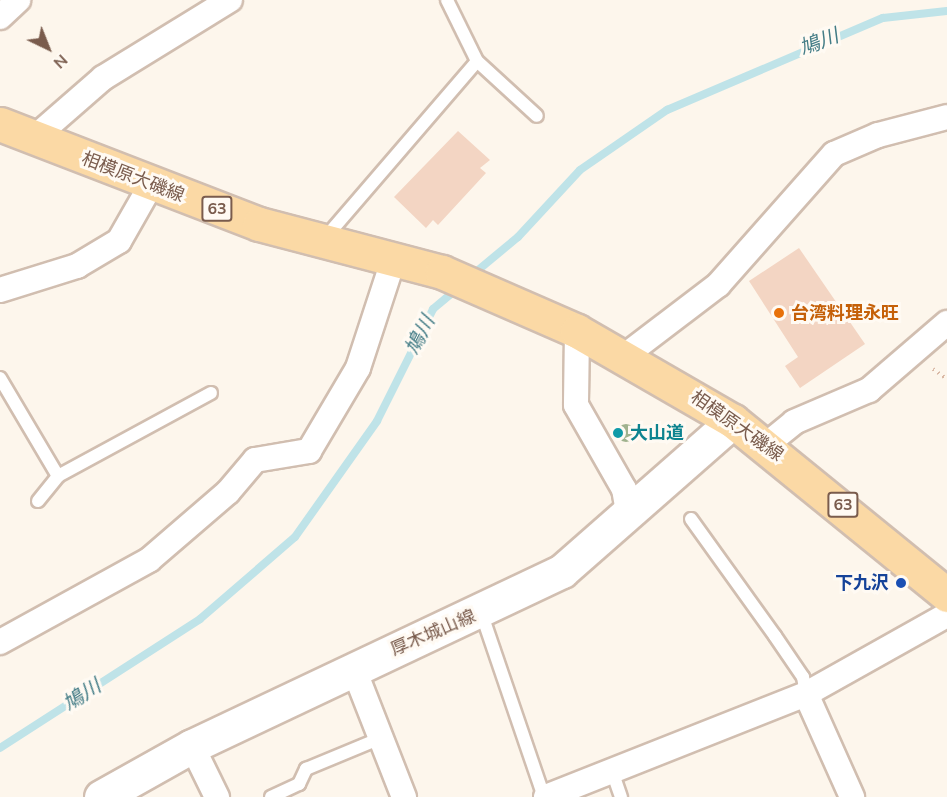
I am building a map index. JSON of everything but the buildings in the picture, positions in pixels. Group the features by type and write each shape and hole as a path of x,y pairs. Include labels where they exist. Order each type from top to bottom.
{"main road":[{"name":"相模原大磯線","path":"0,124 151,185 259,224 324,239 442,272 501,295 626,355 766,444 947,595"},
{"name":"厚木城山線","path":"101,797 192,746 353,667 481,612 562,571 629,517 695,451 733,421"}],"street":[{"path":"0,16 18,0"},
{"path":"33,139 103,78 231,0"},
{"path":"626,355 718,285 834,154 878,135 947,117"},
{"path":"0,290 77,266 112,246 136,218 151,185"},
{"path":"0,642 149,560 228,492 255,460 309,451 358,368 394,258"},
{"path":"766,444 794,422 869,390 947,323"},
{"path":"577,331 572,378 576,405 624,489 629,517"},
{"path":"545,797 806,694 947,615"},
{"path":"353,667 404,797"},
{"path":"806,694 852,797"},
{"path":"192,746 217,797"}],"lane":[{"path":"447,0 477,62 537,116"},
{"path":"324,239 477,62"},
{"path":"0,378 58,476"},
{"path":"38,501 58,476 210,393"},
{"path":"691,519 803,677 806,694"},
{"path":"481,612 545,797"},
{"path":"271,797 299,784 306,769 381,738"},
{"path":"612,771 621,797"}],"waterway":[{"name":"鳩川","path":"471,276 518,237 580,170 667,110 883,18 947,11"},
{"name":"鳩川","path":"0,748 200,619 295,537 377,421 433,309 459,287"}],"place":[{"name":"台湾料理永旺","path":"779,313"},
{"name":"大山道","path":"618,433"},
{"name":"下九沢","path":"901,583"}]}
